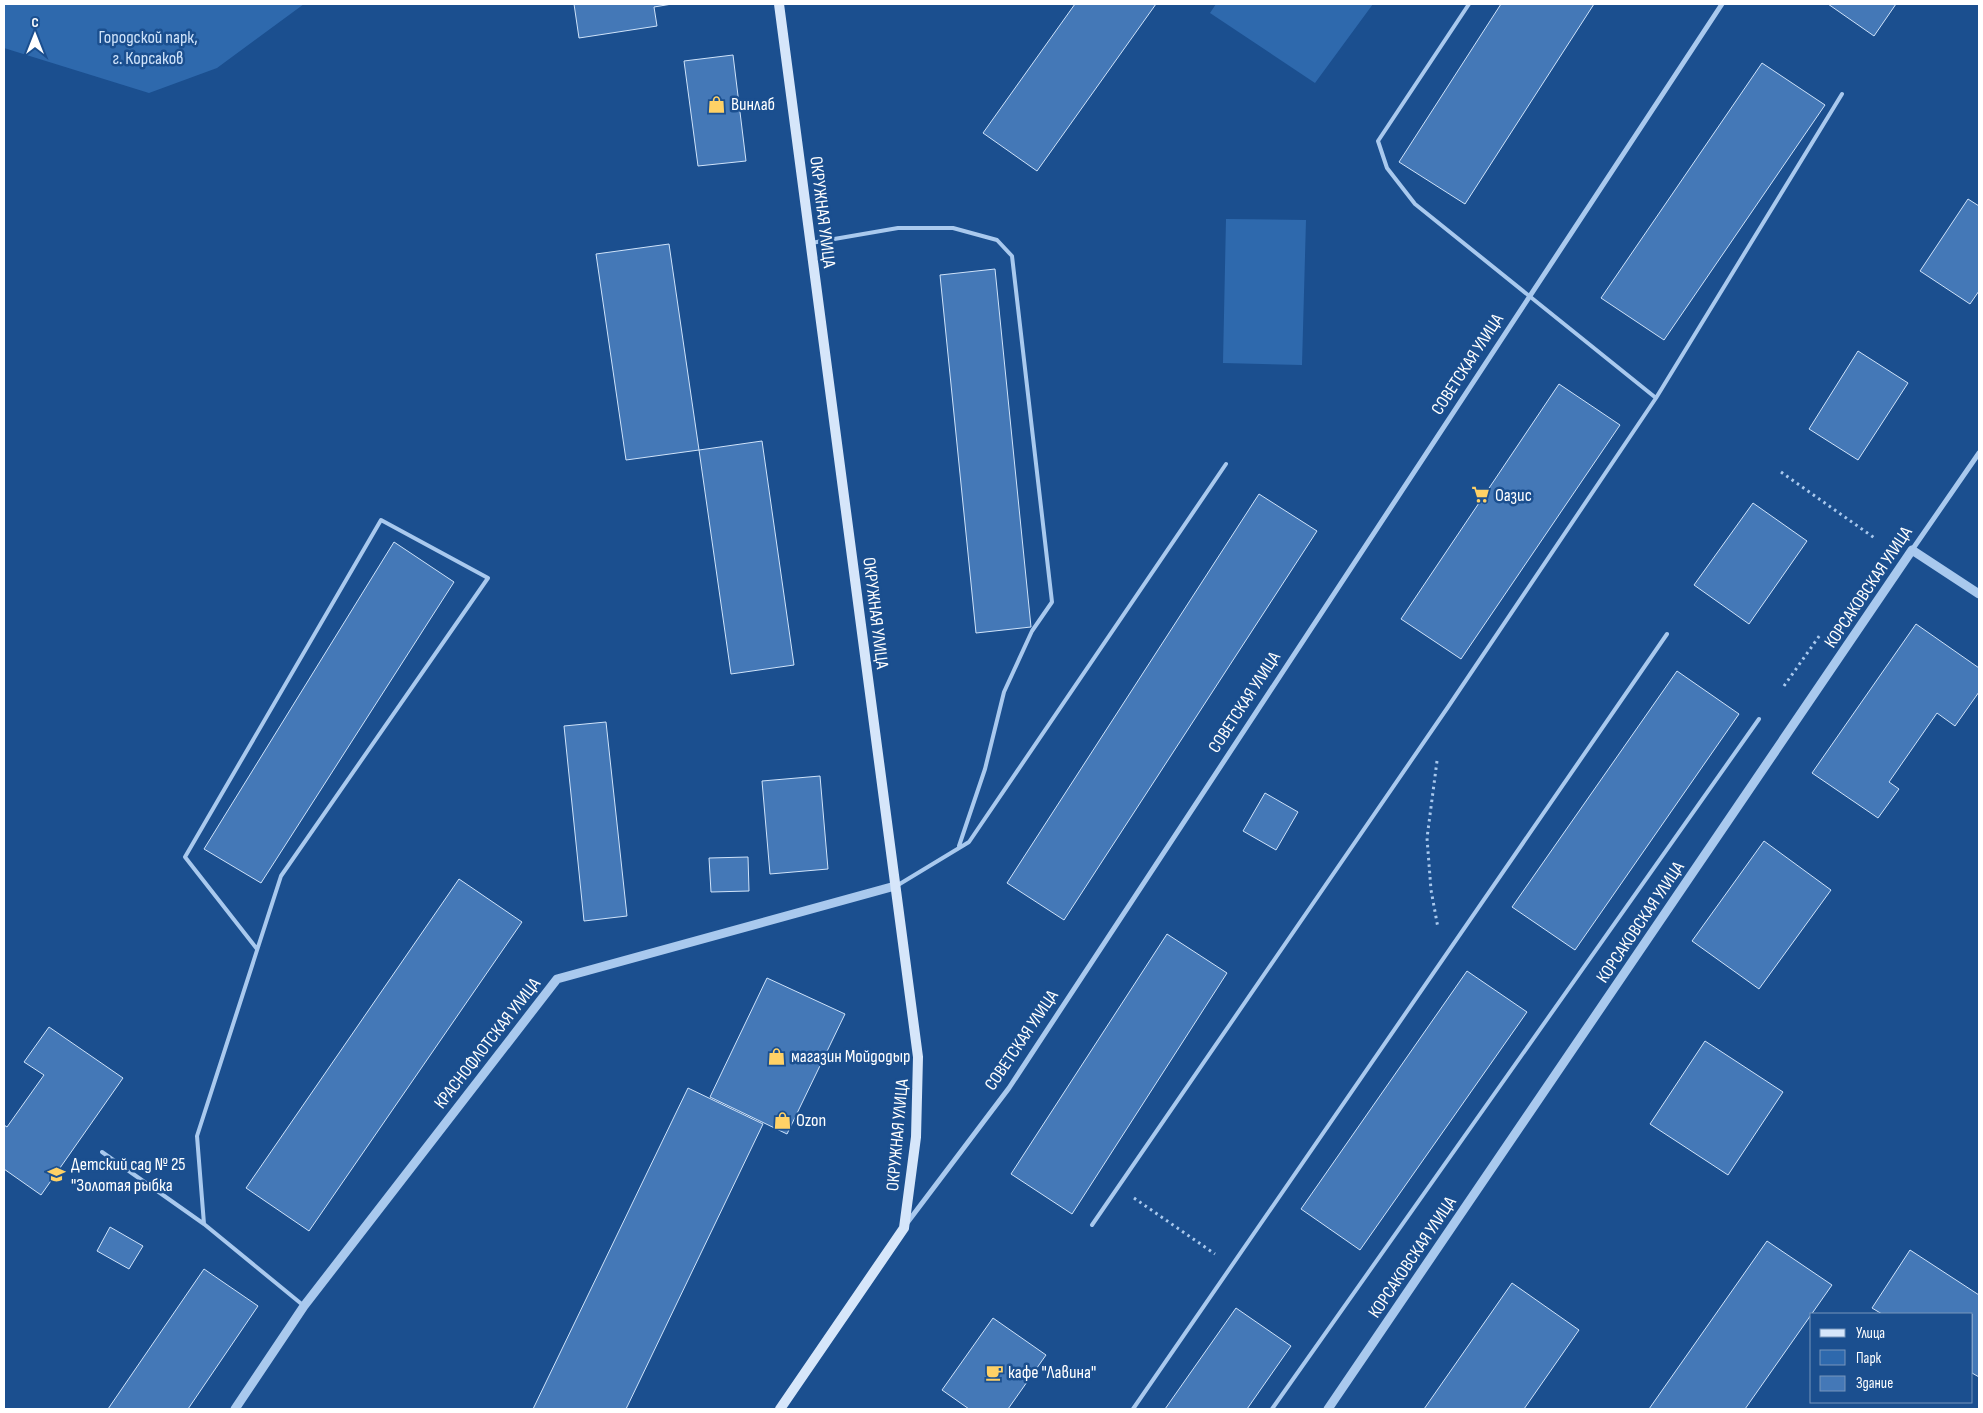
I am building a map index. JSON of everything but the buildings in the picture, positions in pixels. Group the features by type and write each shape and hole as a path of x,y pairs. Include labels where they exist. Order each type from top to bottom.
{"main road":[{"name":"ОКРУЖНАЯ УЛИЦА","path":"780,4 918,1057 916,1137 904,1228"},
{"name":"СОВЕТСКАЯ УЛИЦА","path":"780,1409 904,1228"}],"street":[{"name":"СОВЕТСКАЯ УЛИЦА","path":"904,1228 1009,1088 1722,4"},
{"name":"КОРСАКОВСКАЯ УЛИЦА","path":"1328,1409 1979,453"},
{"path":"1912,550 1979,594"},
{"name":"КРАСНОФЛОТСКАЯ УЛИЦА","path":"235,1409 304,1306 557,979 895,886"}],"lane":[{"path":"1469,4 1378,141 1388,168 1414,204 1656,398"},
{"path":"1092,1225 1448,707 1656,398 1842,94"},
{"path":"811,242 898,228 953,228 997,240 1012,256 1052,602 1032,631 1004,692 985,769 959,846"},
{"path":"895,886 959,846 969,842 1226,464"},
{"path":"204,1224 197,1136 281,876 488,578 381,520 184,857 257,949"},
{"path":"1133,1409 1667,634"},
{"path":"1272,1409 1759,719"},
{"path":"102,1152 204,1224 304,1306"}],"path":[{"path":"1781,472 1876,540"},
{"path":"1784,686 1820,635"},
{"path":"1438,754 1427,838 1438,929 1452,947"},
{"path":"1117,1187 1233,1265"}],"green space":[{"name":"Городской парк, г. Корсаков","path":"4,4 304,4 217,68 149,93 4,48"},
{"path":"1216,4 1373,4 1315,83 1210,13"},
{"path":"1226,219 1306,220 1302,365 1223,363"}],"place":[{"name":"Винлаб","path":"717,104"},
{"name":"Оазис","path":"1481,495"},
{"name":"магазин Мойдодыр","path":"777,1056"},
{"name":"Ozon","path":"782,1120"},
{"name":"Детский сад № 25 \"Золотая рыбка","path":"57,1174"},
{"name":"кафе \"Лавина\"","path":"994,1372"}]}
